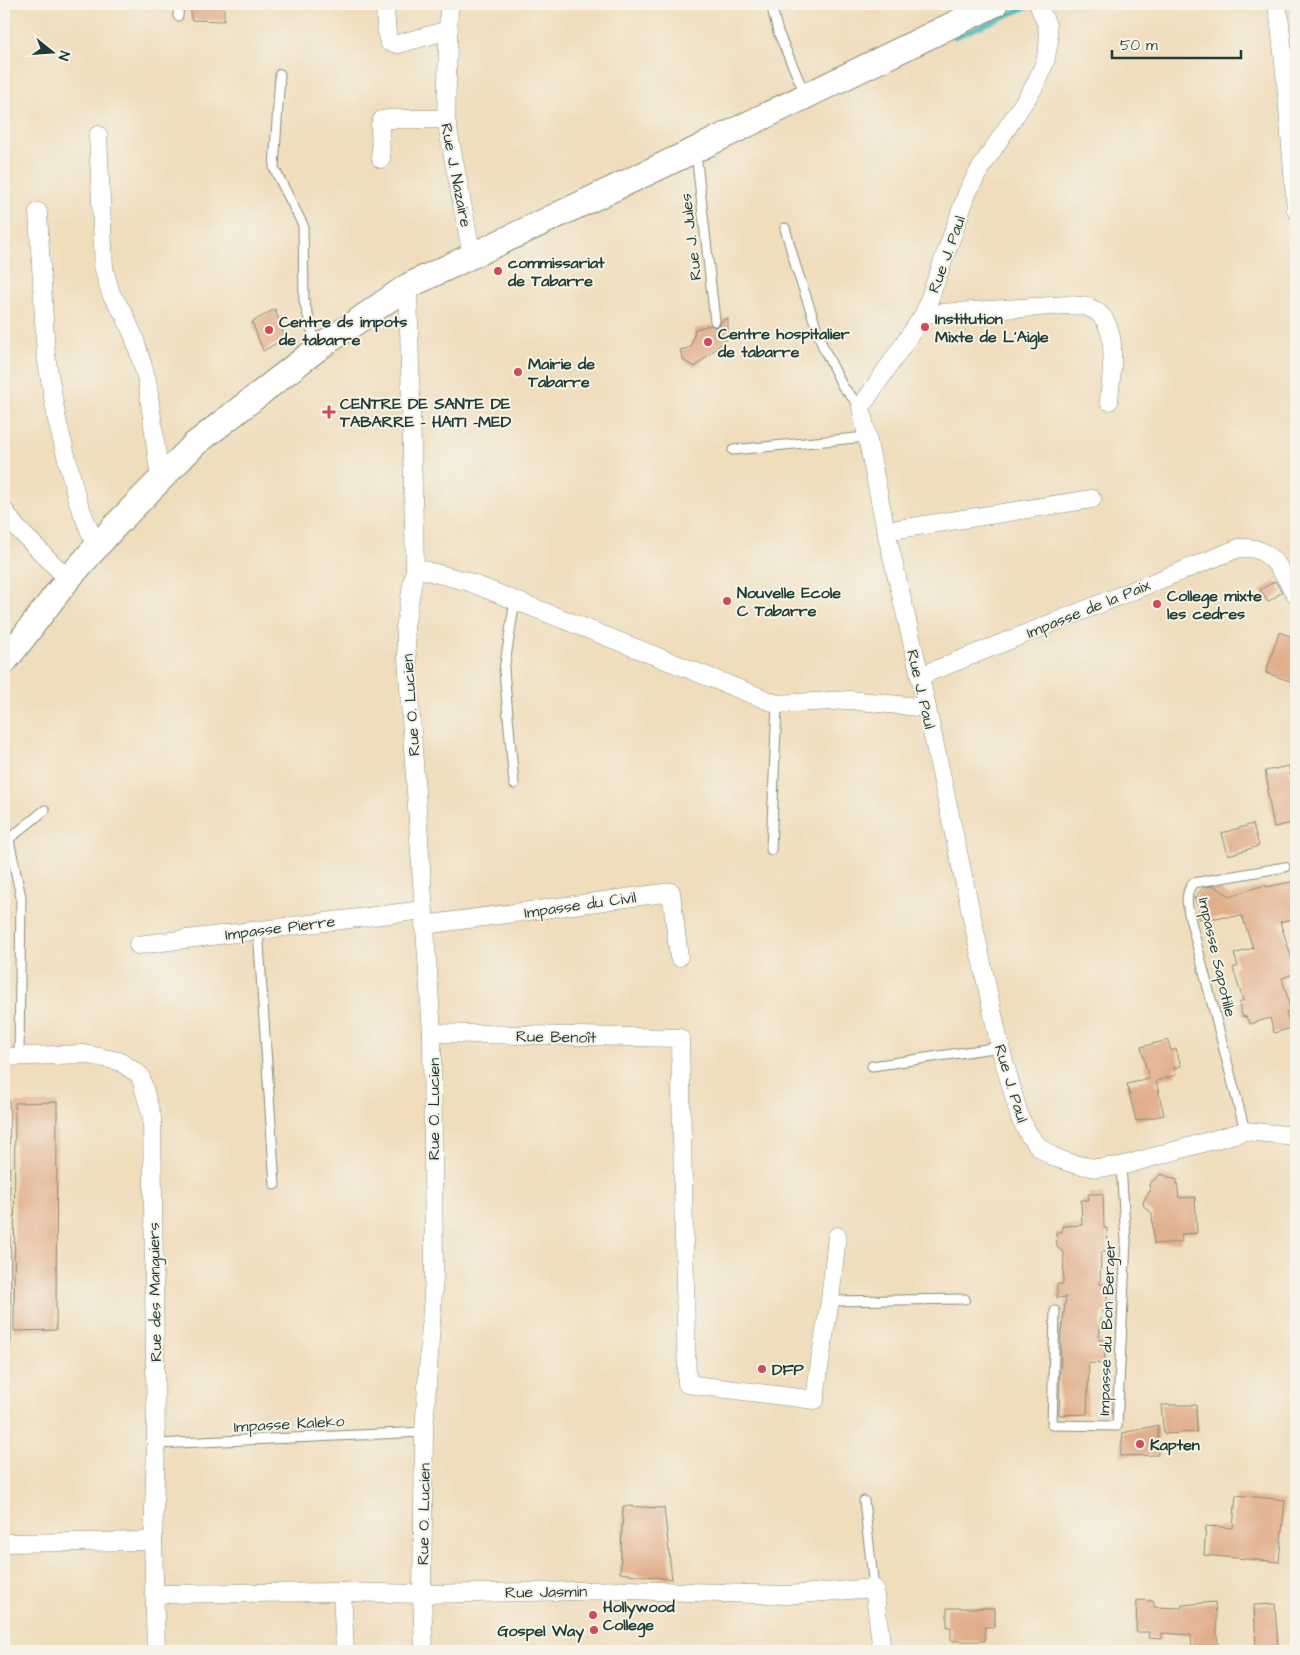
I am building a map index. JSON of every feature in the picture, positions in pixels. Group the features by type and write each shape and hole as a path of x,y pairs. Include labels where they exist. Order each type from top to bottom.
{"main road":[{"path":"4,662 68,579 96,547 195,444 317,349 408,286 695,150 995,4"}],"street":[{"name":"Rue J. Nazaire","path":"449,4 446,119 472,256"},
{"name":"Rue J. Paul","path":"1038,4 1047,25 1049,40 1044,62 1034,87 984,162 972,184 924,314 861,407 886,531 920,676 1000,1047 1020,1118 1029,1135 1040,1147 1056,1158 1074,1164 1096,1168 1121,1166 1245,1130 1296,1136"},
{"path":"1276,4 1279,15 1286,83 1296,210"},
{"path":"385,10 389,42 398,44 449,30"},
{"path":"381,159 380,125 382,120 446,119"},
{"path":"98,135 104,269 111,294 124,314 134,337 147,380 160,479"},
{"path":"38,212 46,356 56,411 78,498 96,547"},
{"name":"Rue O. Lucien","path":"408,286 415,568 405,628 432,1033 434,1277 424,1432 422,1594 424,1651"},
{"path":"924,314 1068,305 1088,307 1100,314 1108,324 1113,339 1109,401"},
{"path":"886,531 1092,500"},
{"path":"4,510 15,526 68,579"},
{"name":"Impasse de la Paix","path":"920,676 1239,548 1254,549 1267,555 1277,565 1296,595"},
{"path":"415,568 466,581 777,704 850,700 927,708"},
{"name":"Impasse du Civil","path":"423,918 671,892 679,957"},
{"name":"Impasse Pierre","path":"138,945 258,929 423,918"},
{"name":"Rue Benoît","path":"432,1033 680,1038 687,1384 815,1400 830,1301"},
{"name":"Rue des Manguiers","path":"11,1057 84,1054 119,1061 140,1075 152,1117 156,1444 154,1594 156,1651"},
{"path":"830,1301 837,1236"},
{"path":"4,1543 154,1542"},
{"path":"874,1588 882,1651"},
{"name":"Rue Jasmin","path":"154,1594 342,1592 422,1594 626,1590 787,1595 874,1588"},
{"path":"342,1592 345,1651"}],"lane":[{"path":"178,16 179,4"},
{"path":"771,4 778,32 806,96"},
{"path":"280,74 274,168 303,225 304,301 317,349"},
{"name":"Rue J. Jules","path":"695,150 715,321"},
{"path":"785,228 823,347 843,387 861,407"},
{"path":"733,450 866,437"},
{"path":"514,600 504,670 514,784"},
{"path":"772,850 777,704"},
{"path":"11,1057 21,897 6,841 45,810"},
{"name":"Impasse Sapotille","path":"1245,1130 1186,899 1188,889 1193,883 1285,867"},
{"path":"258,929 276,1185"},
{"path":"872,1066 1000,1047"},
{"path":"4,1102 6,1341"},
{"name":"Impasse du Bon Berger","path":"1055,1311 1052,1425 1118,1426 1126,1240 1121,1166"},
{"path":"830,1301 965,1299"},
{"name":"Impasse Kaleko","path":"156,1444 424,1432"},
{"path":"864,1502 874,1588"}],"building":[{"path":"191,4 224,4 224,21 191,20"},
{"name":"Centre ds impots de tabarre","path":"275,309 285,338 263,351 252,322"},
{"name":"Centre hospitalier de tabarre","path":"728,318 728,338 695,367 684,361 680,350 691,347 695,329 711,325 719,326 721,321"},
{"path":"1275,581 1282,592 1268,602 1260,590"},
{"path":"1279,632 1296,638 1296,671 1293,682 1266,673"},
{"path":"1289,766 1290,775 1296,773 1296,822 1274,827 1265,771"},
{"path":"1253,824 1259,846 1228,855 1222,833"},
{"path":"1296,881 1296,918 1280,922 1296,971 1296,973 1282,978 1291,1011 1286,1012 1291,1028 1274,1033 1270,1018 1250,1024 1246,1017 1242,1016 1239,1003 1243,1000 1233,968 1238,966 1234,954 1253,948 1242,916 1199,919 1199,908 1194,898 1204,887 1214,886 1230,896 1265,885 1266,887"},
{"path":"1168,1040 1171,1051 1176,1049 1181,1066 1174,1068 1176,1075 1156,1081 1164,1115 1136,1121 1127,1084 1149,1079 1141,1047"},
{"path":"57,1102 56,1330 14,1331 15,1103"},
{"path":"1161,1174 1177,1180 1179,1198 1195,1197 1197,1233 1181,1234 1182,1242 1154,1244 1152,1213 1143,1204 1150,1191 1149,1184"},
{"path":"1088,1194 1103,1194 1104,1228 1107,1228 1108,1252 1101,1252 1100,1284 1108,1285 1106,1311 1102,1311 1099,1340 1106,1340 1104,1364 1089,1363 1087,1414 1059,1415 1061,1335 1066,1297 1057,1298 1057,1284 1063,1284 1064,1253 1057,1247 1056,1232 1062,1232 1062,1226 1082,1225 1081,1200 1089,1200"},
{"path":"1161,1405 1196,1405 1197,1432 1164,1434"},
{"name":"Kapten","path":"1158,1425 1158,1455 1120,1456 1123,1433"},
{"path":"1236,1495 1285,1500 1279,1562 1204,1555 1206,1526 1233,1528"},
{"path":"623,1506 664,1508 672,1579 620,1573"},
{"path":"1137,1600 1154,1601 1154,1607 1182,1608 1182,1605 1215,1602 1218,1647 1192,1648 1191,1635 1162,1633 1162,1639 1148,1638 1149,1632 1136,1632"},
{"path":"1275,1604 1278,1647 1256,1648 1254,1605"},
{"path":"947,1608 995,1608 995,1627 985,1627 985,1641 951,1641 951,1627 947,1627"}],"waterway":[{"path":"955,37 1034,4"}],"place":[{"name":"commissariat de Tabarre","path":"498,271"},
{"name":"Institution Mixte de L'Aigle","path":"925,327"},
{"name":"Centre ds impots de tabarre","path":"269,330"},
{"name":"Centre hospitalier de tabarre","path":"708,342"},
{"name":"Mairie de Tabarre","path":"518,372"},
{"name":"CENTRE DE SANTE DE TABARRE - HAITI -MED","path":"329,412"},
{"name":"Nouvelle Ecole C Tabarre","path":"727,601"},
{"name":"College mixte les cedres","path":"1157,604"},
{"name":"DFP","path":"762,1369"},
{"name":"Kapten","path":"1140,1444"},
{"name":"Hollywood College","path":"593,1615"},
{"name":"Gospel Way","path":"594,1630"}]}
